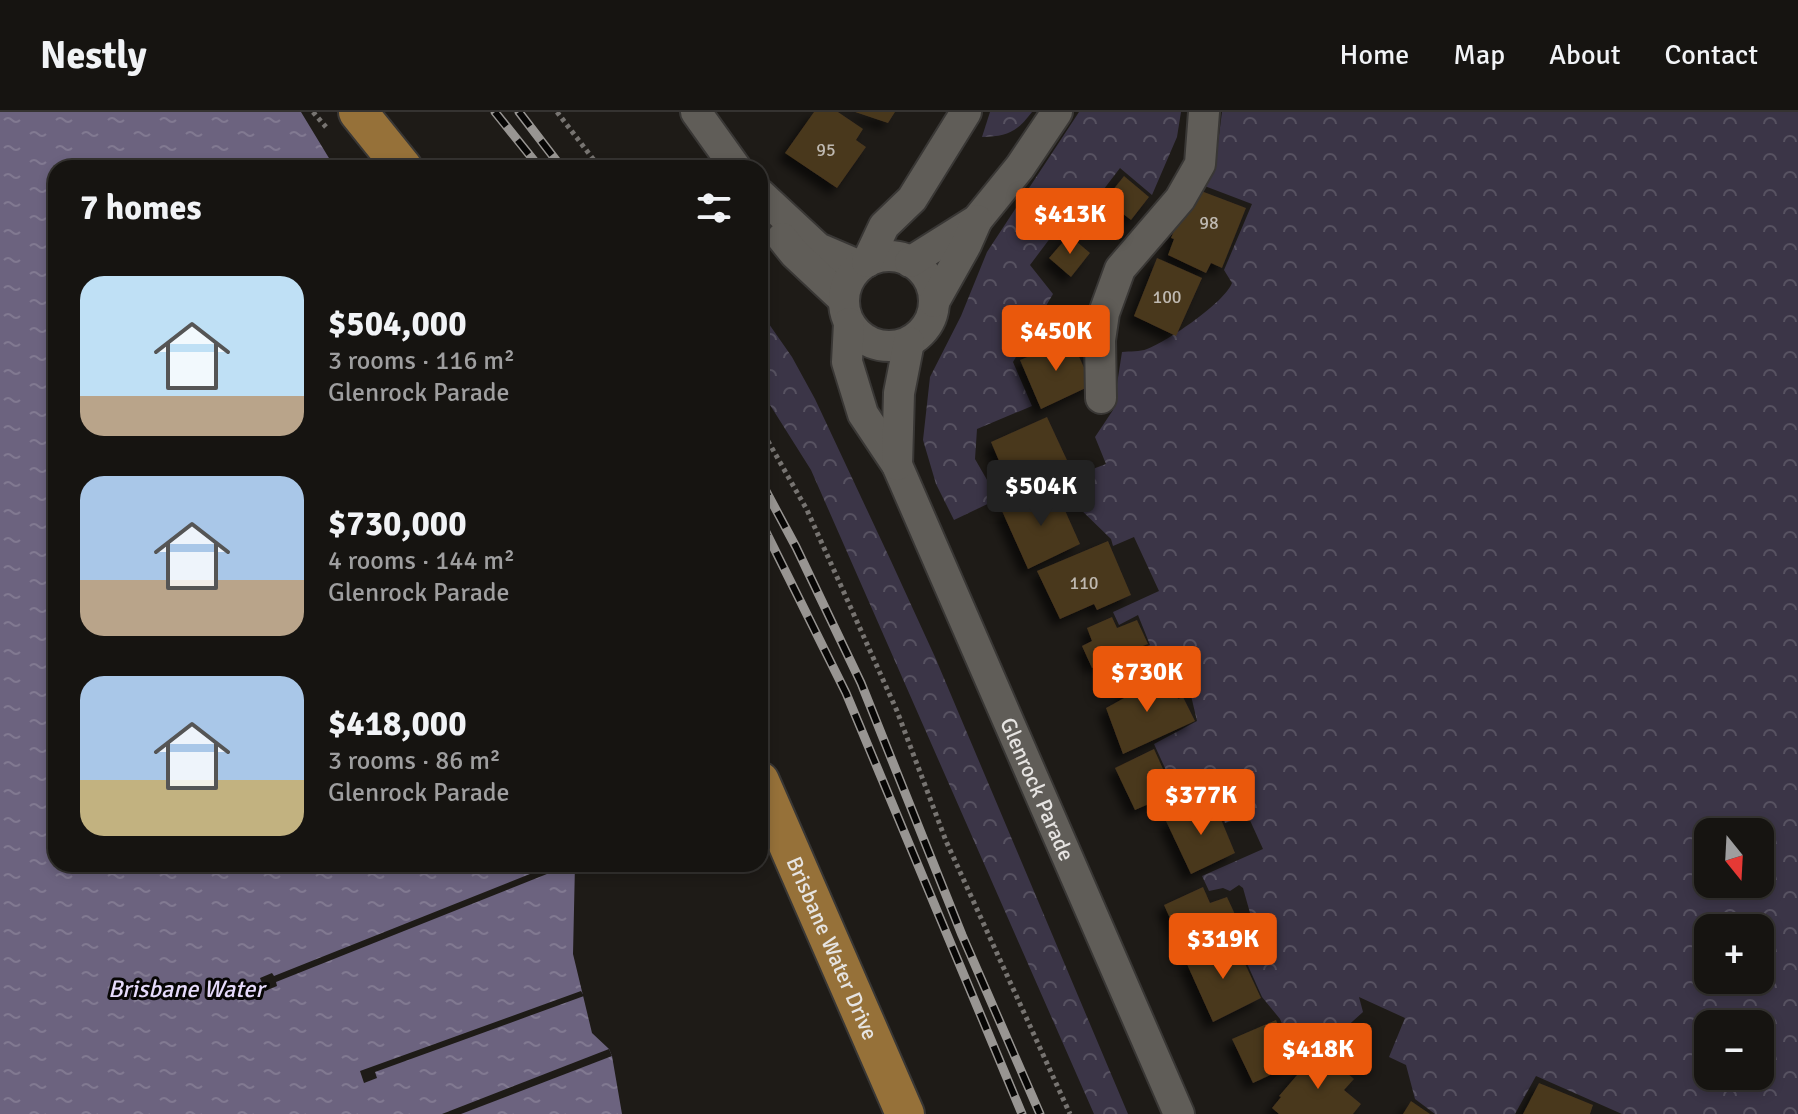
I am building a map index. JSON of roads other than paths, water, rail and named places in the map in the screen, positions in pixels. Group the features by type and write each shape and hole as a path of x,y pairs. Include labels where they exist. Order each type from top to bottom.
{"main road":[{"path":"358,112 397,160"},
{"name":"Brisbane Water Drive","path":"768,799 905,1114"}],"street":[{"path":"696,112 730,160"},
{"name":"Glenrock Parade","path":"966,112 912,199 884,226 864,264 846,286 847,362 863,414 897,465 1179,1114"},
{"name":"Glenrock Parade","path":"897,465 899,393 909,342 927,325 934,302 977,220 1020,167 1057,112"},
{"path":"1101,398 1100,340 1109,298 1120,269 1180,199 1200,164 1204,112"},
{"name":"Glenrock Parade","path":"912,199 908,229 909,261 977,220"},
{"path":"768,201 818,248 864,264 880,257 909,261 928,278 934,302"},
{"path":"768,220 846,311 857,334 882,346 909,342"}],"water":[{"name":"Brisbane Water","path":"0,112 301,112 330,160 48,160 48,872 575,872 573,954 592,1033 612,1056 622,1114 0,1114"}],"railway":[{"path":"495,112 534,160"},
{"path":"519,112 556,160"},
{"path":"768,495 861,683 962,935 1040,1114"},
{"path":"768,536 846,693 1022,1114"}]}
